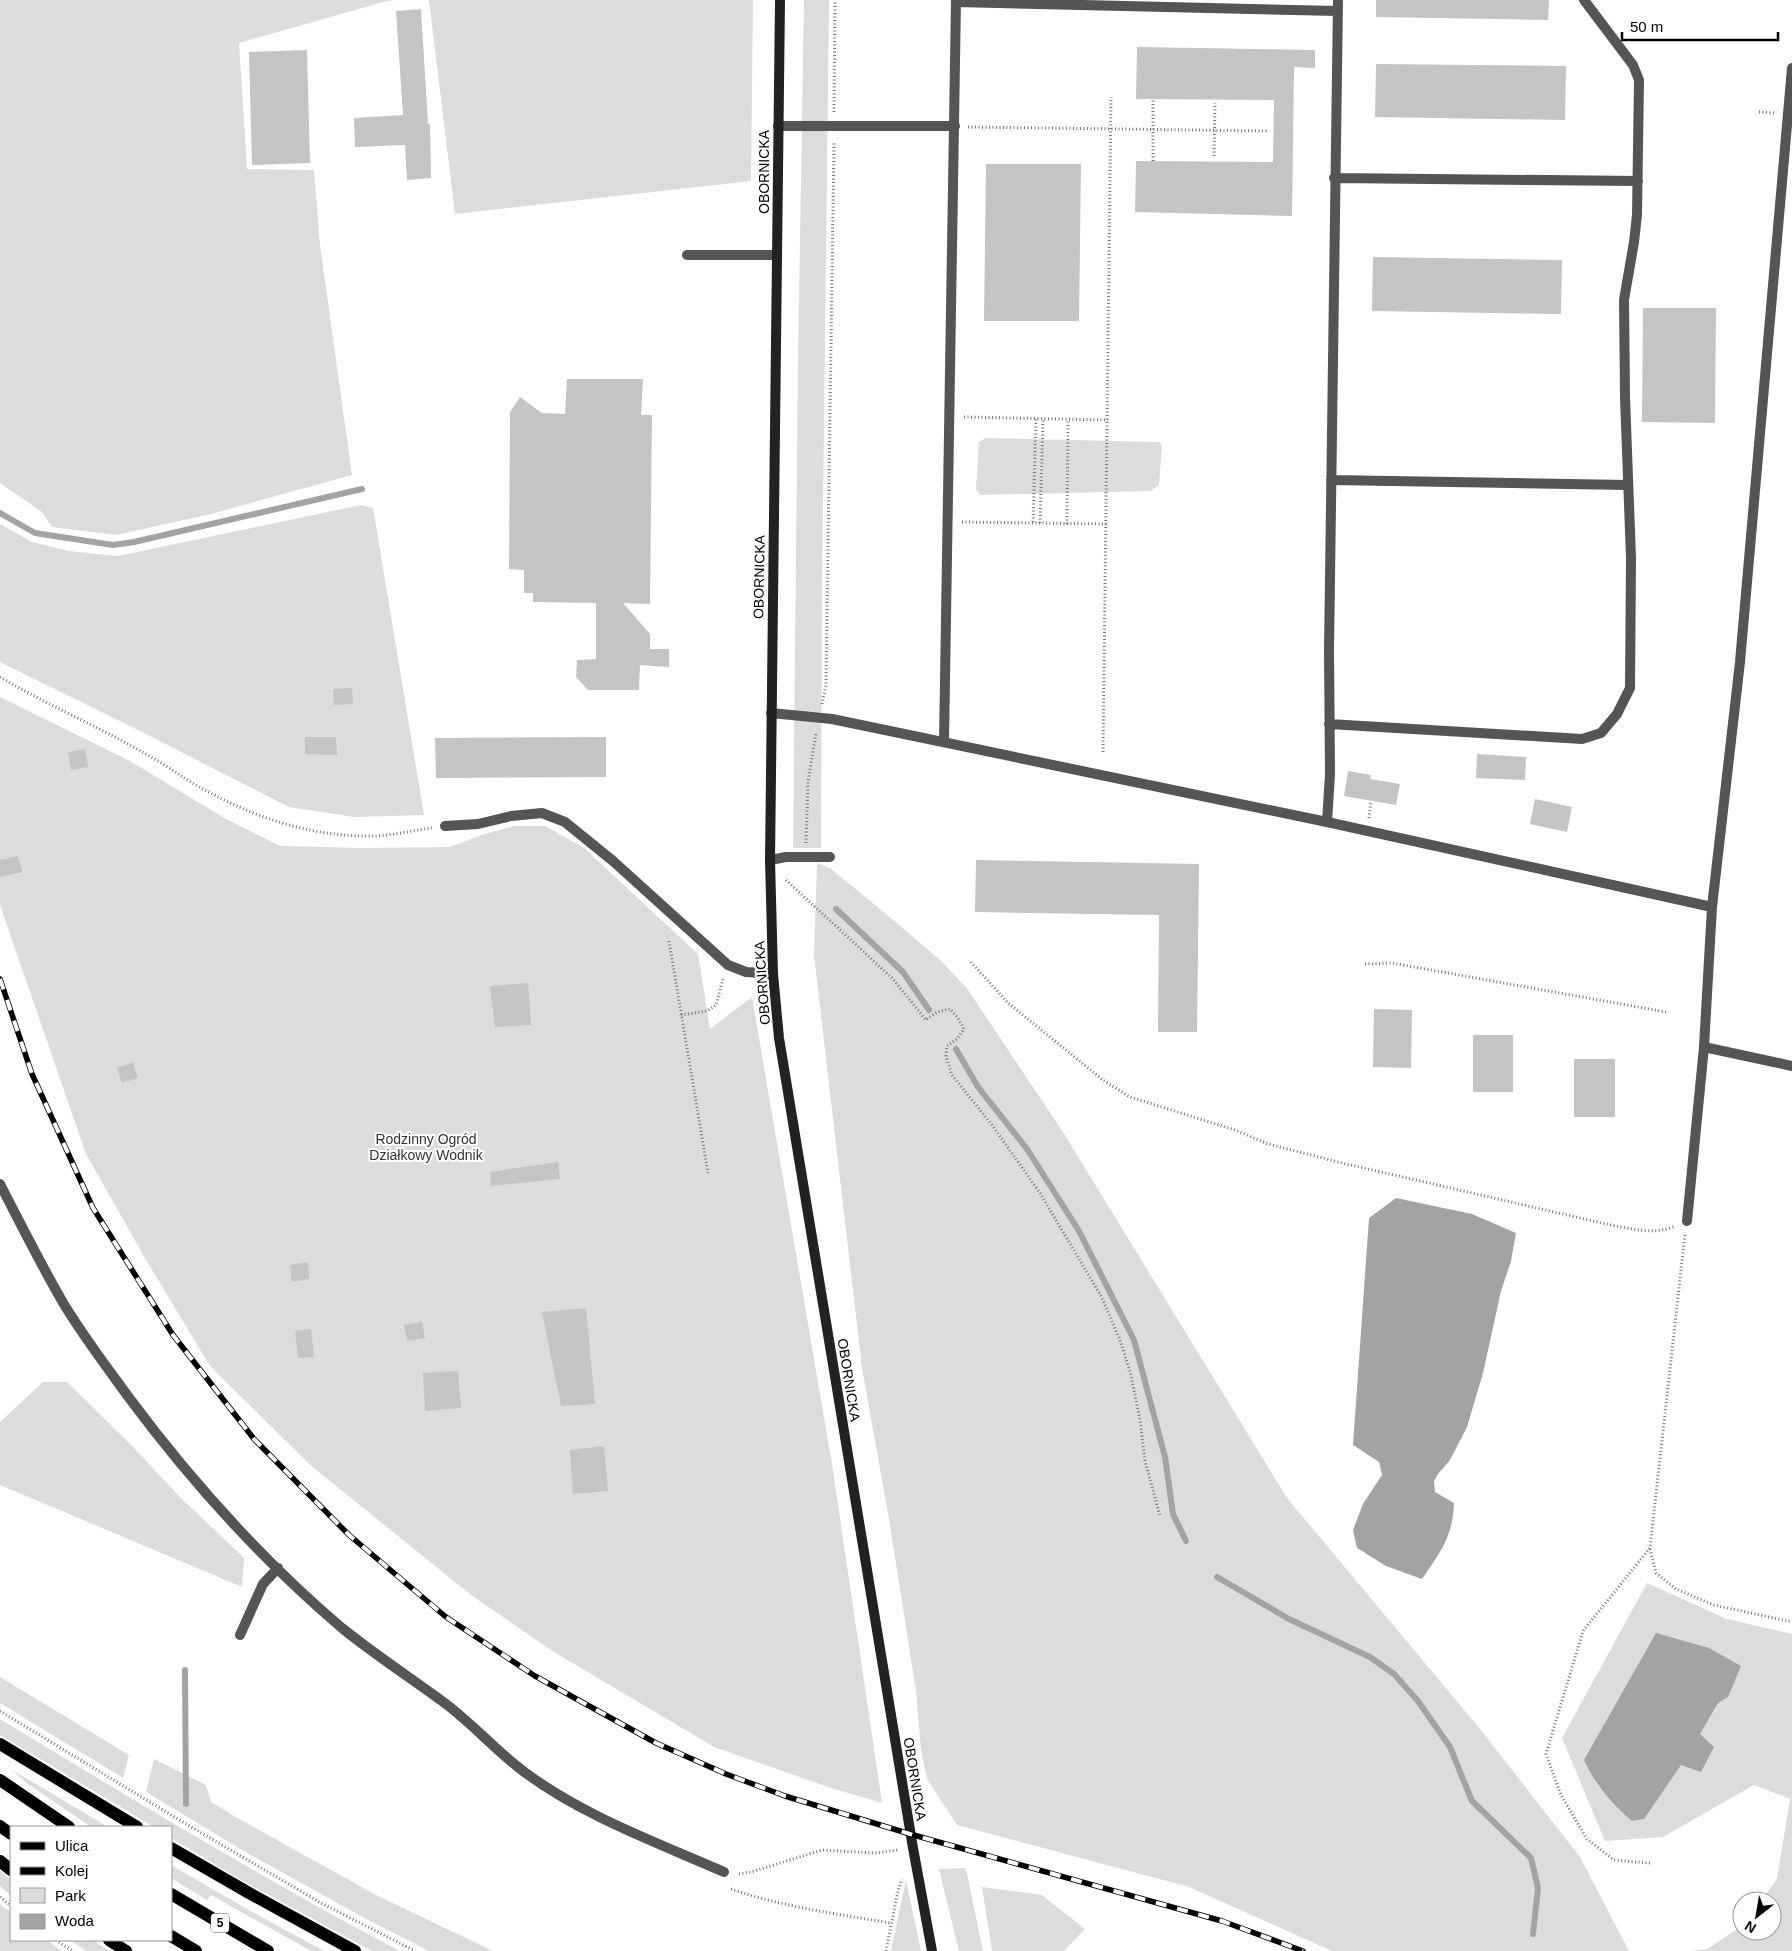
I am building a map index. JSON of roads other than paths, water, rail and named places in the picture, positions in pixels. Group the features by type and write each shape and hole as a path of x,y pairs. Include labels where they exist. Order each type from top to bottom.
{"main road":[{"name":"OBORNICKA","path":"780,0 771,713 770,860 773,974 779,1038 913,1848 932,1951"},
{"path":"0,1744 135,1826"},
{"path":"0,1780 68,1826"},
{"path":"172,1849 248,1893 355,1951"},
{"path":"0,1861 10,1869"},
{"name":"5","path":"172,1895 268,1951"},
{"path":"172,1937 196,1951"},
{"path":"111,1941 126,1951"}],"street":[{"path":"1329,724 1582,739 1601,733 1617,714 1630,688 1632,558 1628,485 1624,300 1634,242 1638,181 1639,80 1633,65 1584,0"},
{"path":"944,742 956,1 1338,5 1334,178 1330,774 1327,822"},
{"path":"1687,1221 1704,1047 1712,907 1740,662 1792,68"},
{"path":"778,126 955,126"},
{"path":"1334,178 1638,181"},
{"path":"687,255 777,255"},
{"path":"1331,480 1628,485"},
{"path":"771,713 819,716 1327,822 1712,907"},
{"path":"445,826 478,824 511,816 542,813 565,822 613,861 728,964 746,972 773,974"},
{"path":"770,860 806,856 830,857"},
{"path":"1704,1047 1792,1066"},
{"path":"0,1184 28,1240 66,1308 111,1374 177,1460 226,1517 278,1568 343,1628 444,1702 524,1772 566,1799 612,1823 724,1872"},
{"path":"240,1635 263,1584 278,1568"}],"water":[{"path":"1396,1198 1472,1214 1516,1233 1511,1261 1501,1291 1483,1373 1467,1427 1450,1460 1434,1481 1435,1492 1454,1503 1453,1515 1444,1544 1422,1579 1386,1566 1357,1548 1353,1530 1363,1504 1382,1475 1379,1462 1353,1445 1369,1218"},
{"path":"1656,1633 1709,1648 1741,1666 1728,1697 1718,1703 1700,1734 1714,1747 1701,1772 1681,1765 1644,1819 1632,1821 1605,1793 1593,1777 1584,1760"}],"waterway":[{"path":"0,513 35,533 113,545 134,542 362,489"},
{"path":"836,909 903,972 929,1010"},
{"path":"956,1049 978,1087 1027,1149 1079,1231 1134,1340 1165,1457 1173,1514 1186,1541"},
{"path":"1217,1577 1289,1619 1370,1657 1394,1674 1418,1701 1450,1747 1472,1801 1531,1858 1538,1888 1533,1934"},
{"path":"185,1670 186,1804"}],"railway":[{"path":"0,979 32,1074 93,1208 173,1335 254,1439 349,1535 446,1617 535,1676 656,1743 726,1774 785,1796 910,1834 1222,1921 1303,1951"}],"park label":[{"name":"Rodzinny Ogród Działkowy Wodnik","path":"426,1148"}]}
